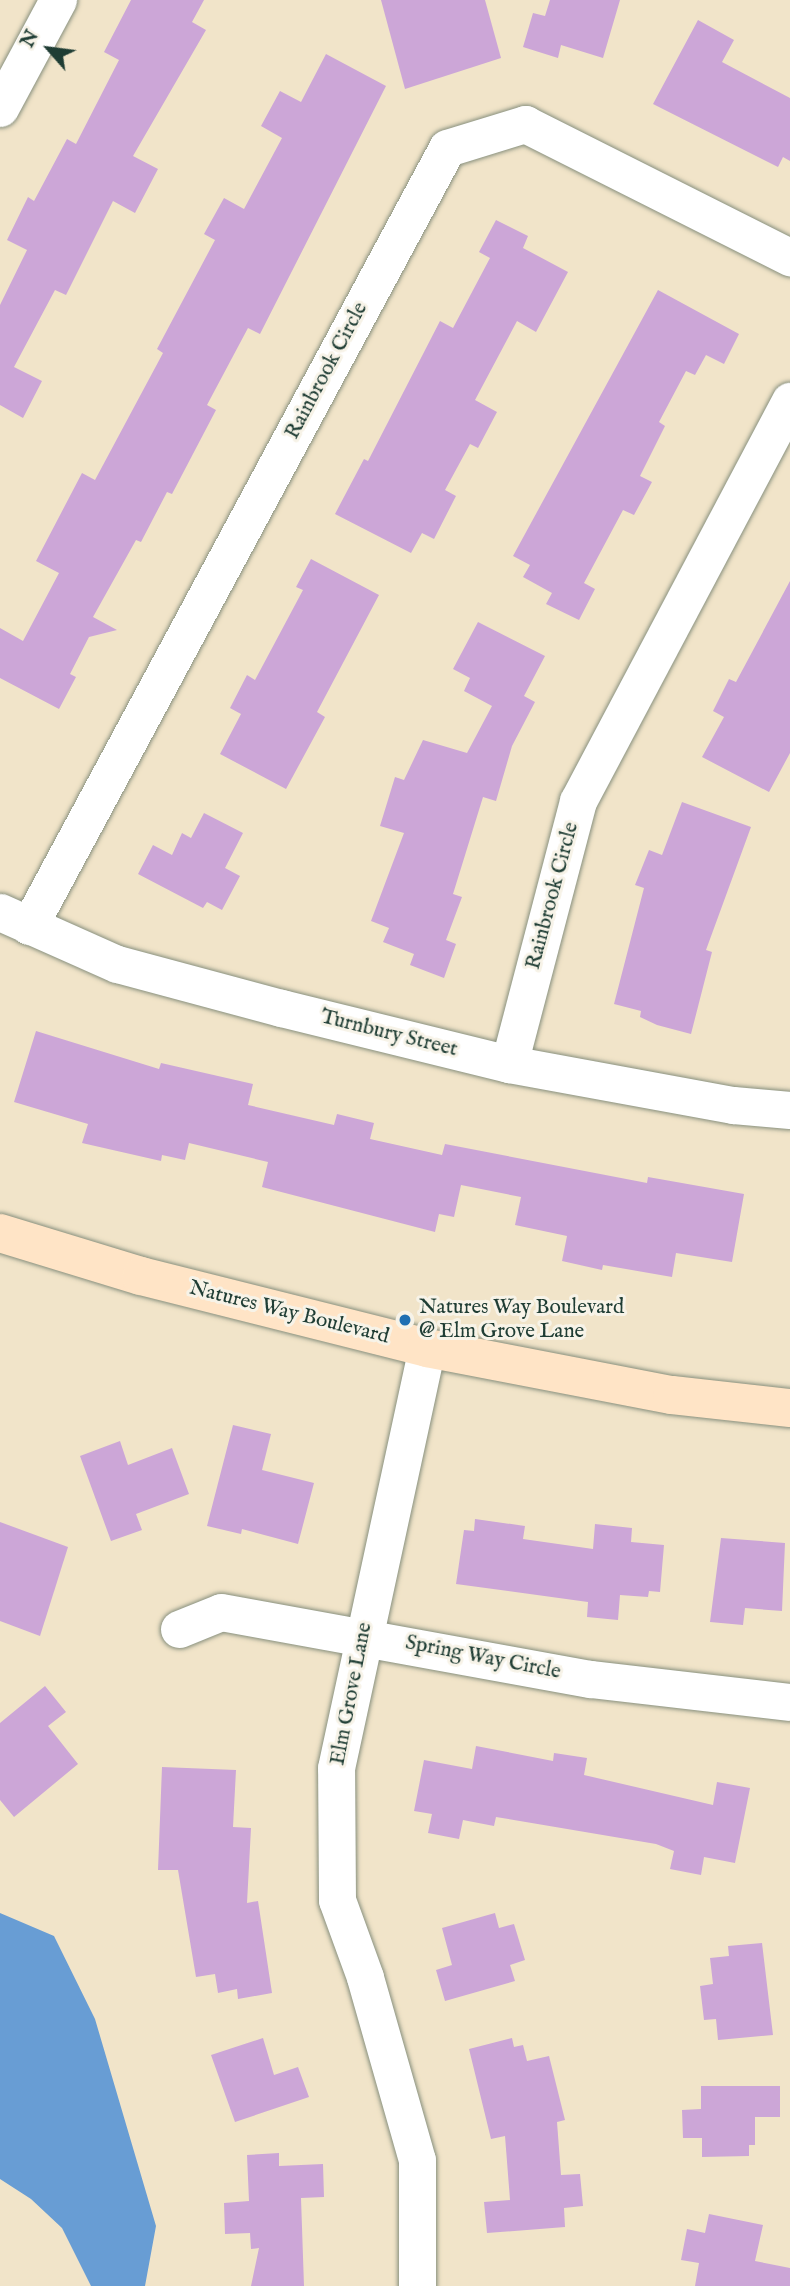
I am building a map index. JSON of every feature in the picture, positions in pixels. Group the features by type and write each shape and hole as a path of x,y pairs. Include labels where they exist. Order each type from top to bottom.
{"street":[{"path":"0,108 58,0"},
{"name":"Rainbrook Circle","path":"14,919 447,148 525,124 790,257"},
{"name":"Rainbrook Circle","path":"509,1064 578,802 790,401"},
{"name":"Turnbury Street","path":"14,919 117,964 509,1064 733,1105 790,1110"},
{"name":"Natures Way Boulevard","path":"0,1233 141,1276 427,1348 672,1395 790,1408"},
{"name":"Elm Grove Lane","path":"417,2286 417,2160 365,1977 337,1900 336,1768 427,1348"},
{"name":"Spring Way Circle","path":"179,1629 221,1612 363,1635 591,1679 790,1702"}],"water":[{"path":"0,1913 54,1936 95,2019 156,2226 145,2286 91,2286 62,2228 31,2199 0,2179"}],"building":[{"path":"131,0 204,0 192,22 206,30 133,156 158,169 135,213 113,201 66,295 55,290 14,367 42,381 23,418 0,405 0,305 27,250 7,240 28,197 34,201 67,139 76,144 119,60 104,52"},
{"path":"381,0 485,0 501,58 405,89"},
{"path":"550,0 620,0 603,58 561,45 558,58 523,47 533,13 545,16"},
{"path":"698,20 734,40 722,62 790,98 790,161 783,157 778,167 653,104"},
{"path":"326,54 386,86 260,334 248,328 207,405 216,410 172,494 167,492 141,542 136,540 93,617 117,630 89,637 70,674 76,677 59,709 0,678 0,628 23,641 59,573 36,561 82,473 95,480 163,353 157,349 215,240 204,234 224,198 244,209 282,138 261,126 280,91 301,102"},
{"path":"496,220 528,236 523,248 568,272 536,332 517,321 475,400 497,412 478,448 470,444 445,490 456,496 434,539 422,533 411,553 335,514 364,459 368,461 440,321 453,328 490,258 479,252"},
{"path":"658,290 739,334 724,364 706,355 695,375 686,371 659,422 665,426 640,476 652,482 634,515 623,510 584,583 595,589 579,620 546,604 552,593 523,577 530,565 513,556"},
{"path":"311,559 379,595 317,712 325,717 286,789 220,754 241,714 230,708 247,675 255,680 303,590 296,587"},
{"path":"790,581 790,753 769,792 702,757 724,717 713,711 729,679 736,682"},
{"path":"478,622 545,656 524,696 535,702 512,746 496,801 483,797 453,894 462,897 446,940 456,944 444,978 410,965 414,954 383,942 389,928 371,921 404,833 380,826 395,777 404,780 423,740 467,753 492,706 464,691 470,678 453,669"},
{"path":"682,802 751,827 706,950 712,952 691,1034 657,1025 640,1017 641,1011 614,1004 644,888 635,885 649,850 662,855"},
{"path":"204,813 243,833 225,868 240,876 222,910 207,902 203,908 138,874 153,845 172,855 182,833 191,838"},
{"path":"36,1031 159,1069 161,1063 253,1084 248,1105 334,1125 337,1114 374,1123 370,1139 442,1155 445,1144 647,1183 648,1177 744,1194 732,1262 676,1253 672,1277 603,1265 602,1270 562,1261 567,1236 515,1225 521,1197 461,1185 454,1217 439,1214 435,1232 262,1187 268,1162 189,1143 185,1160 162,1155 161,1161 82,1143 88,1124 14,1102"},
{"path":"233,1425 271,1434 262,1470 314,1483 298,1544 242,1529 241,1534 207,1526"},
{"path":"120,1441 128,1465 172,1448 189,1494 136,1514 142,1530 111,1541 80,1456"},
{"path":"475,1519 525,1526 523,1539 593,1549 595,1524 632,1528 631,1542 664,1545 660,1592 649,1591 648,1597 620,1595 618,1620 587,1617 588,1602 456,1584 464,1530 474,1531"},
{"path":"0,1522 68,1547 40,1636 0,1621"},
{"path":"721,1538 785,1543 782,1611 745,1608 743,1625 710,1622"},
{"path":"45,1686 66,1712 48,1726 78,1764 14,1817 0,1800 0,1723"},
{"path":"476,1746 553,1761 554,1753 587,1758 584,1775 713,1805 717,1782 750,1788 735,1863 704,1857 701,1875 670,1869 674,1851 656,1844 496,1817 494,1826 463,1820 459,1839 428,1833 432,1814 414,1811 424,1760 472,1769"},
{"path":"162,1767 236,1770 233,1827 251,1828 247,1903 258,1901 272,1993 238,1999 237,1989 218,1993 215,1974 196,1977 178,1870 158,1870"},
{"path":"495,1913 499,1928 514,1924 525,1960 510,1965 515,1981 445,2001 436,1970 452,1965 442,1928"},
{"path":"762,1943 773,2035 718,2040 716,2019 704,2020 700,1986 713,1984 710,1958 729,1956 728,1946"},
{"path":"263,2038 274,2075 298,2067 309,2097 235,2122 211,2055"},
{"path":"512,2038 514,2047 523,2045 527,2061 549,2056 565,2120 557,2122 561,2175 580,2174 583,2206 564,2208 565,2227 487,2233 484,2202 510,2200 505,2136 491,2139 469,2049"},
{"path":"701,2086 780,2086 780,2117 755,2117 755,2145 749,2145 749,2156 702,2157 702,2138 683,2138 682,2110 701,2109"},
{"path":"279,2153 279,2166 323,2164 324,2197 301,2198 304,2286 251,2286 259,2248 251,2249 250,2233 225,2234 224,2203 249,2201 247,2155"},
{"path":"709,2214 763,2225 755,2261 790,2268 790,2286 695,2286 699,2263 681,2260 687,2229 705,2233"}],"place":[{"name":"Natures Way Boulevard @ Elm Grove Lane","path":"405,1320"}]}
